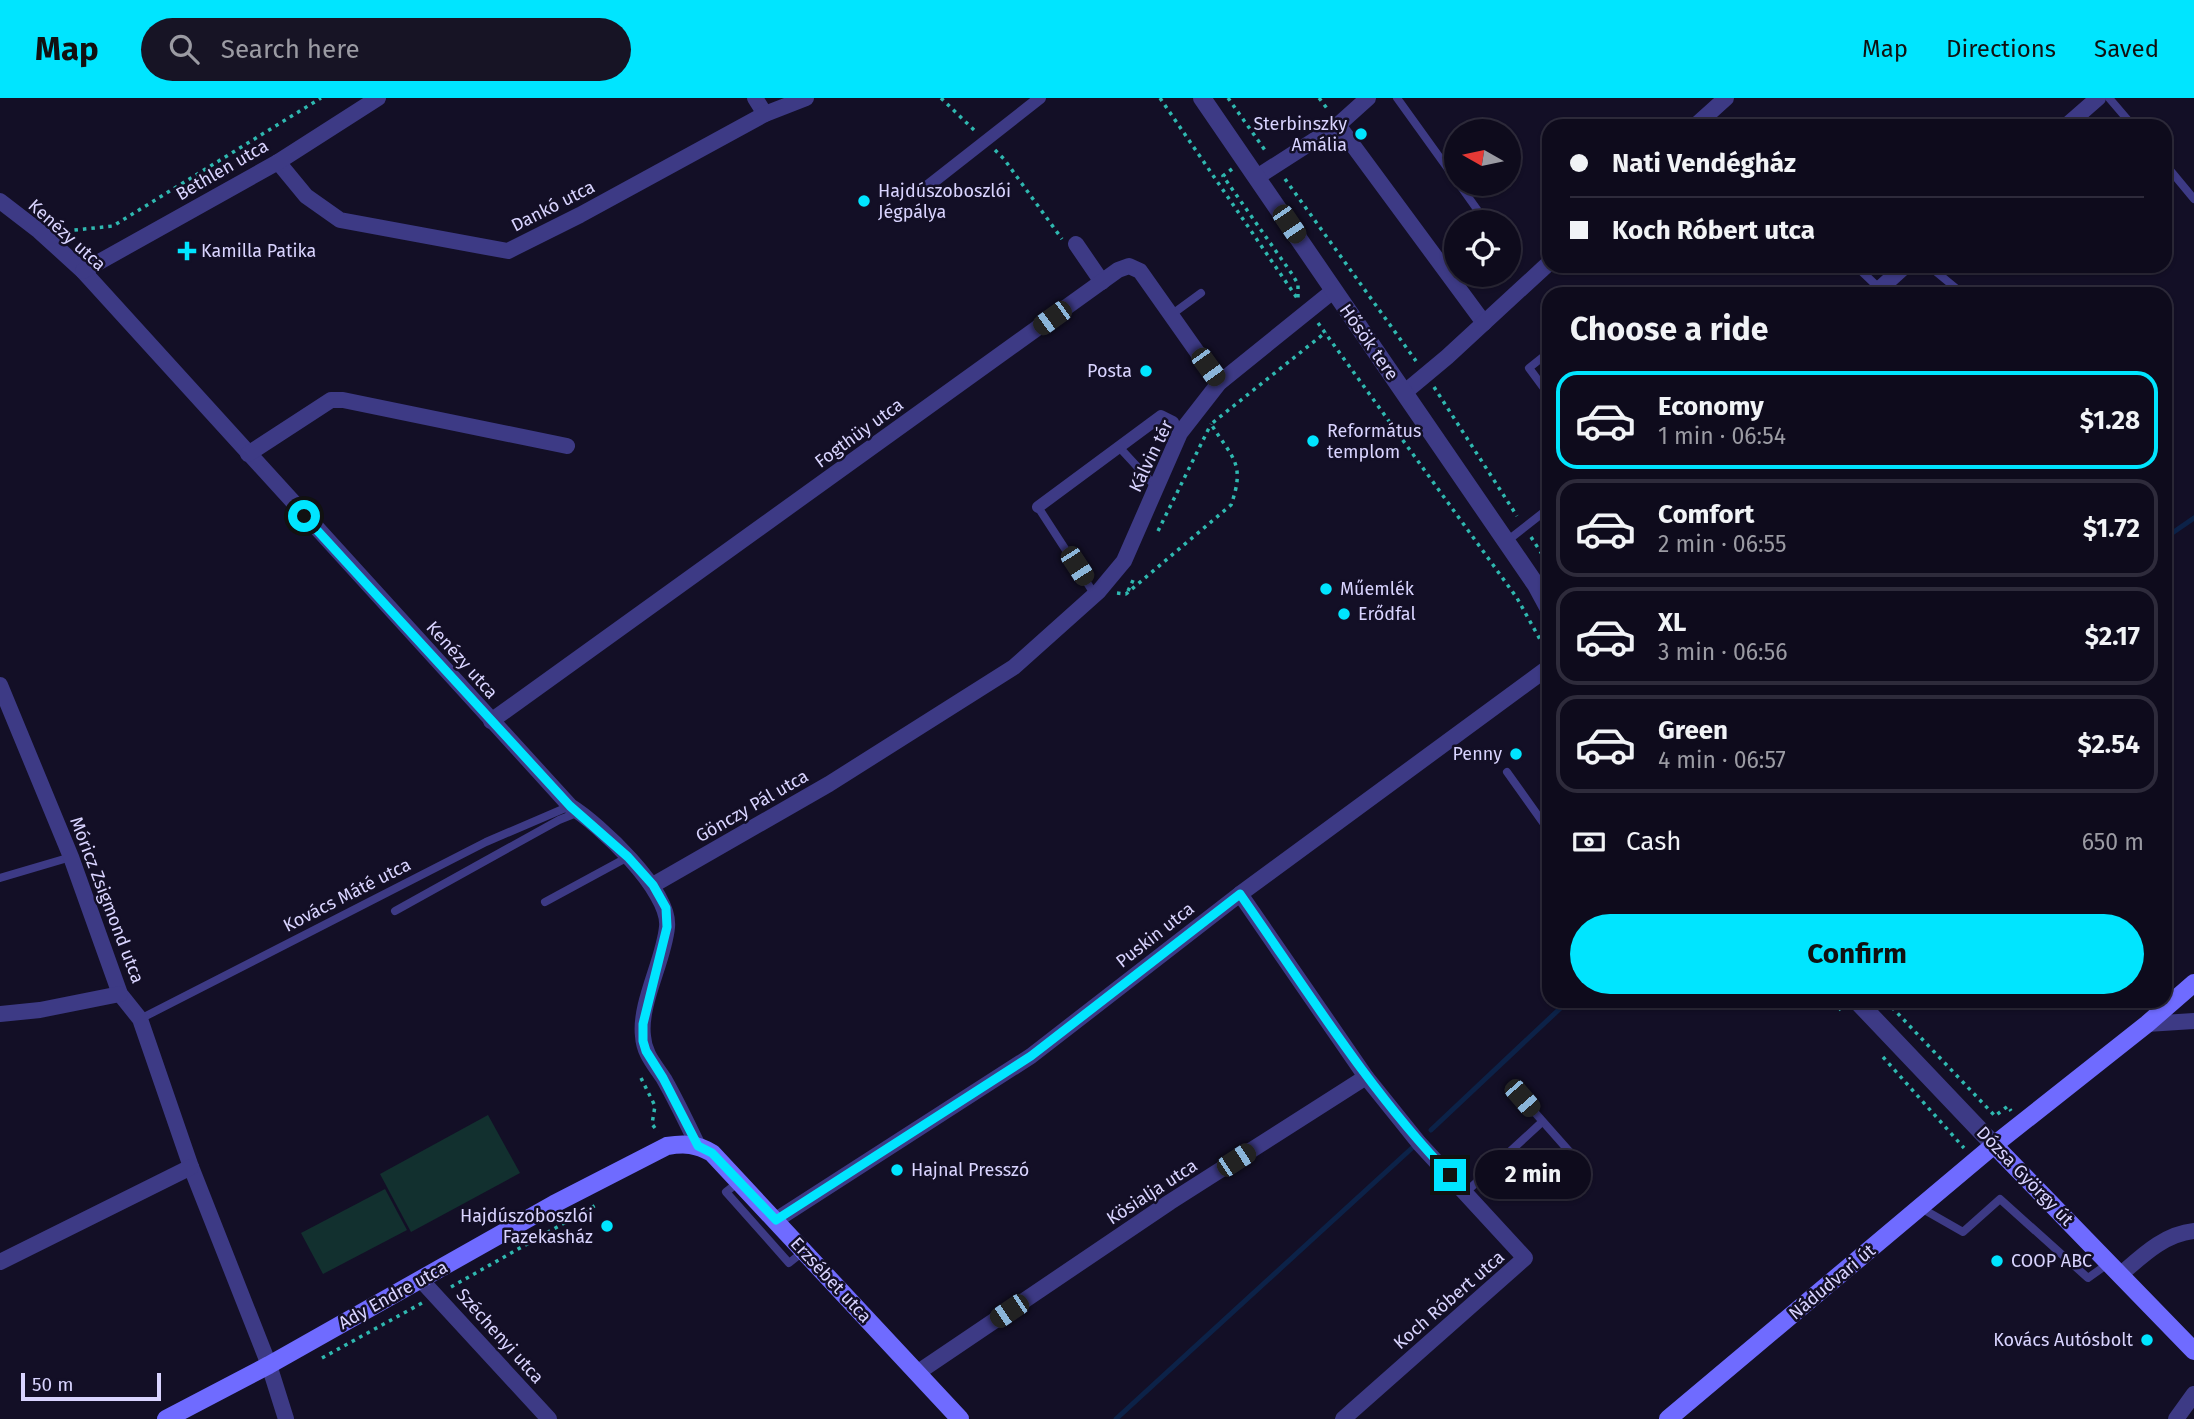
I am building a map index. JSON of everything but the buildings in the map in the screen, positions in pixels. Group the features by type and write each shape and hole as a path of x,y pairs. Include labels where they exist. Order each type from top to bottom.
{"main road":[{"name":"Nádudvari út","path":"2172,1002 2194,983"},
{"name":"Nádudvari út","path":"1668,1419 1994,1144 2165,1008"},
{"name":"Ady Endre utca","path":"166,1419 269,1365 554,1204 667,1146 684,1143 698,1146"},
{"name":"Dózsa György út","path":"1994,1144 2194,1351"},
{"name":"Erzsébet utca","path":"698,1146 712,1153 740,1181 960,1419"}],"street":[{"name":"Bethlen utca","path":"83,271 278,162 378,98"},
{"path":"755,98 765,114"},
{"name":"Dankó utca","path":"278,162 306,196 340,220 508,251 580,215 765,114 806,98"},
{"path":"919,193 1040,98"},
{"name":"Hősök tere","path":"1202,98 1542,592"},
{"path":"1257,177 1338,125 1368,98"},
{"path":"1704,119 1726,98"},
{"path":"2074,119 2098,98"},
{"path":"1338,125 1484,323"},
{"name":"Kenézy utca","path":"0,201 39,231 83,271 491,721 653,885"},
{"path":"1072,245 1099,284"},
{"name":"Fogthüy utca","path":"491,721 1118,270 1129,266 1140,271 1219,383"},
{"path":"1405,392 1542,269"},
{"path":"1881,287 1897,273"},
{"path":"1303,305 1333,290"},
{"name":"Kálvin tér","path":"1097,593 1124,561 1180,433 1219,383 1293,323 1303,305"},
{"path":"248,454 331,400 343,400 567,446"},
{"path":"1038,507 1161,416 1173,422"},
{"name":"Gönczy Pál utca","path":"653,885 829,784 1014,667 1097,593"},
{"name":"Puskin utca","path":"776,1220 1031,1056 1240,894 1542,672"},
{"name":"Móricz Zsigmond utca","path":"0,685 71,857 120,994 140,1019 191,1167 269,1365 286,1419"},
{"path":"653,885 666,908 667,927 643,1024 643,1041 698,1146"},
{"path":"1240,894 1366,1077"},
{"path":"0,1014 40,1010 120,994"},
{"name":"Dózsa György út","path":"1851,1008 1994,1144"},
{"path":"2147,1024 2194,1021"},
{"name":"Koch Róbert utca","path":"1343,1419 1525,1258 1419,1143 1366,1077"},
{"name":"Kösialja utca","path":"917,1373 1170,1202 1366,1077"},
{"path":"0,1262 191,1167"},
{"path":"2115,1269 2166,1239 2179,1233 2194,1231"},
{"name":"Széchenyi utca","path":"421,1280 549,1419"},
{"path":"2176,1419 2194,1394"}],"lane":[{"path":"1397,98 1444,164"},
{"path":"2109,98 2127,119"},
{"path":"2172,172 2194,198"},
{"path":"1862,273 1874,287"},
{"path":"1938,273 1954,287"},
{"path":"1171,315 1202,293"},
{"path":"1542,358 1529,368 1542,386"},
{"path":"1119,447 1156,487"},
{"path":"1038,507 1097,593"},
{"path":"1507,541 1542,514"},
{"path":"1507,772 1542,821"},
{"path":"395,911 575,809"},
{"name":"Kovács Máté utca","path":"140,1019 486,842 575,809"},
{"path":"0,878 71,857"},
{"path":"545,902 628,857"},
{"path":"1522,1098 1576,1159"},
{"path":"1466,1192 1542,1122"},
{"path":"740,1181 726,1192 789,1263 804,1251"},
{"path":"1921,1208 1963,1232 2000,1199 2088,1278 2115,1269"}],"path":[{"path":"64,232 113,226 321,98"},
{"path":"941,98 1004,159 1072,245"},
{"path":"1160,98 1303,305 1326,332 1517,598 1542,640"},
{"path":"1228,98 1426,374 1542,554"},
{"path":"1292,274 1298,284 1303,305"},
{"path":"1157,533 1211,424 1326,332"},
{"path":"1097,593 1126,594 1231,505 1238,485 1239,468 1211,424"},
{"path":"1126,594 1139,570"},
{"path":"1893,1008 1995,1116 2008,1106 2018,1125"},
{"path":"1877,1051 1976,1161"}],"green space":[{"path":"488,1115 520,1173 411,1232 380,1174"},
{"path":"385,1189 407,1230 323,1274 301,1233"}],"waterway":[{"path":"2172,533 2194,518"},
{"path":"1431,1130 1561,1008"},
{"path":"1116,1419 1412,1148"}],"place":[{"name":"Sterbinszky Amália","path":"1361,134"},
{"name":"Hajdúszoboszlói Jégpálya","path":"864,201"},
{"name":"Kamilla Patika","path":"187,251"},
{"name":"Posta","path":"1146,371"},
{"name":"Református templom","path":"1313,441"},
{"name":"Műemlék","path":"1326,589"},
{"name":"Erődfal","path":"1344,614"},
{"name":"Penny","path":"1516,754"},
{"name":"Hajnal Presszó","path":"897,1170"},
{"name":"Hajdúszoboszlói Fazekasház","path":"607,1226"},
{"name":"COOP ABC","path":"1997,1261"},
{"name":"Kovács Autósbolt","path":"2147,1340"}],"route":[{"path":"304,516 570,806 628,857 653,885 666,908 667,927 643,1024 646,1051 698,1146 712,1153 776,1220 1031,1056 1240,894 1366,1077 1419,1143 1450,1175"}]}
